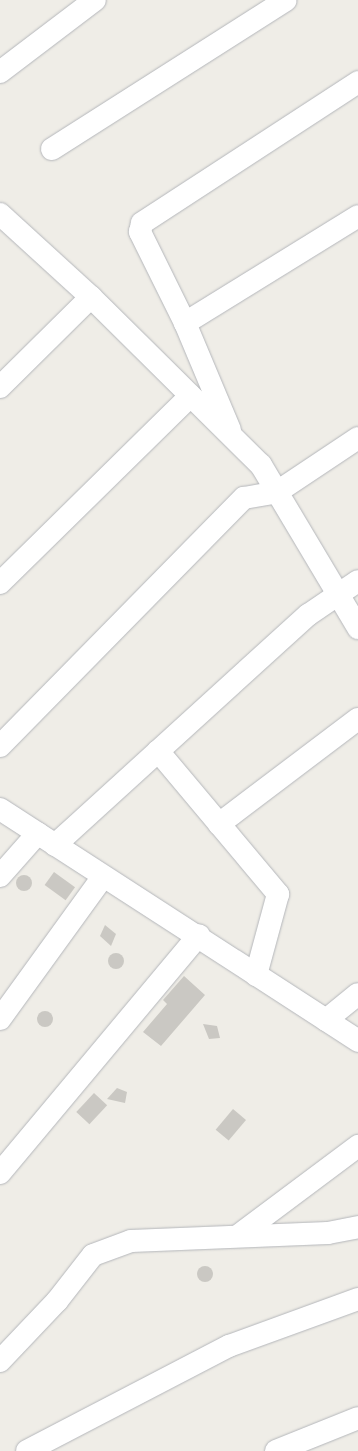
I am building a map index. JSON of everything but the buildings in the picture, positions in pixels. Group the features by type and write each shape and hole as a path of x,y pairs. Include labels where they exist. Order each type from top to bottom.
{"street":[{"path":"0,72 95,0"},
{"path":"52,149 286,0"},
{"path":"236,442 185,323 140,232 142,223 358,82"},
{"path":"0,214 91,297 236,442 261,465 358,628"},
{"path":"185,323 358,216"},
{"path":"0,387 91,297"},
{"path":"0,583 190,396"},
{"path":"0,746 244,498 277,492 358,438"},
{"path":"0,876 158,751 308,615 339,596 358,581"},
{"path":"219,824 358,719"},
{"path":"158,751 278,894 256,974"},
{"path":"0,809 47,839 102,878 199,935 358,1041"},
{"path":"0,1019 102,878"},
{"path":"0,1173 199,935"},
{"path":"326,1020 358,994"},
{"path":"239,1236 358,1146"},
{"path":"0,1361 57,1301 93,1255 131,1241 328,1233 358,1227"},
{"path":"27,1451 229,1346 358,1299"},
{"path":"276,1451 358,1418"}]}
